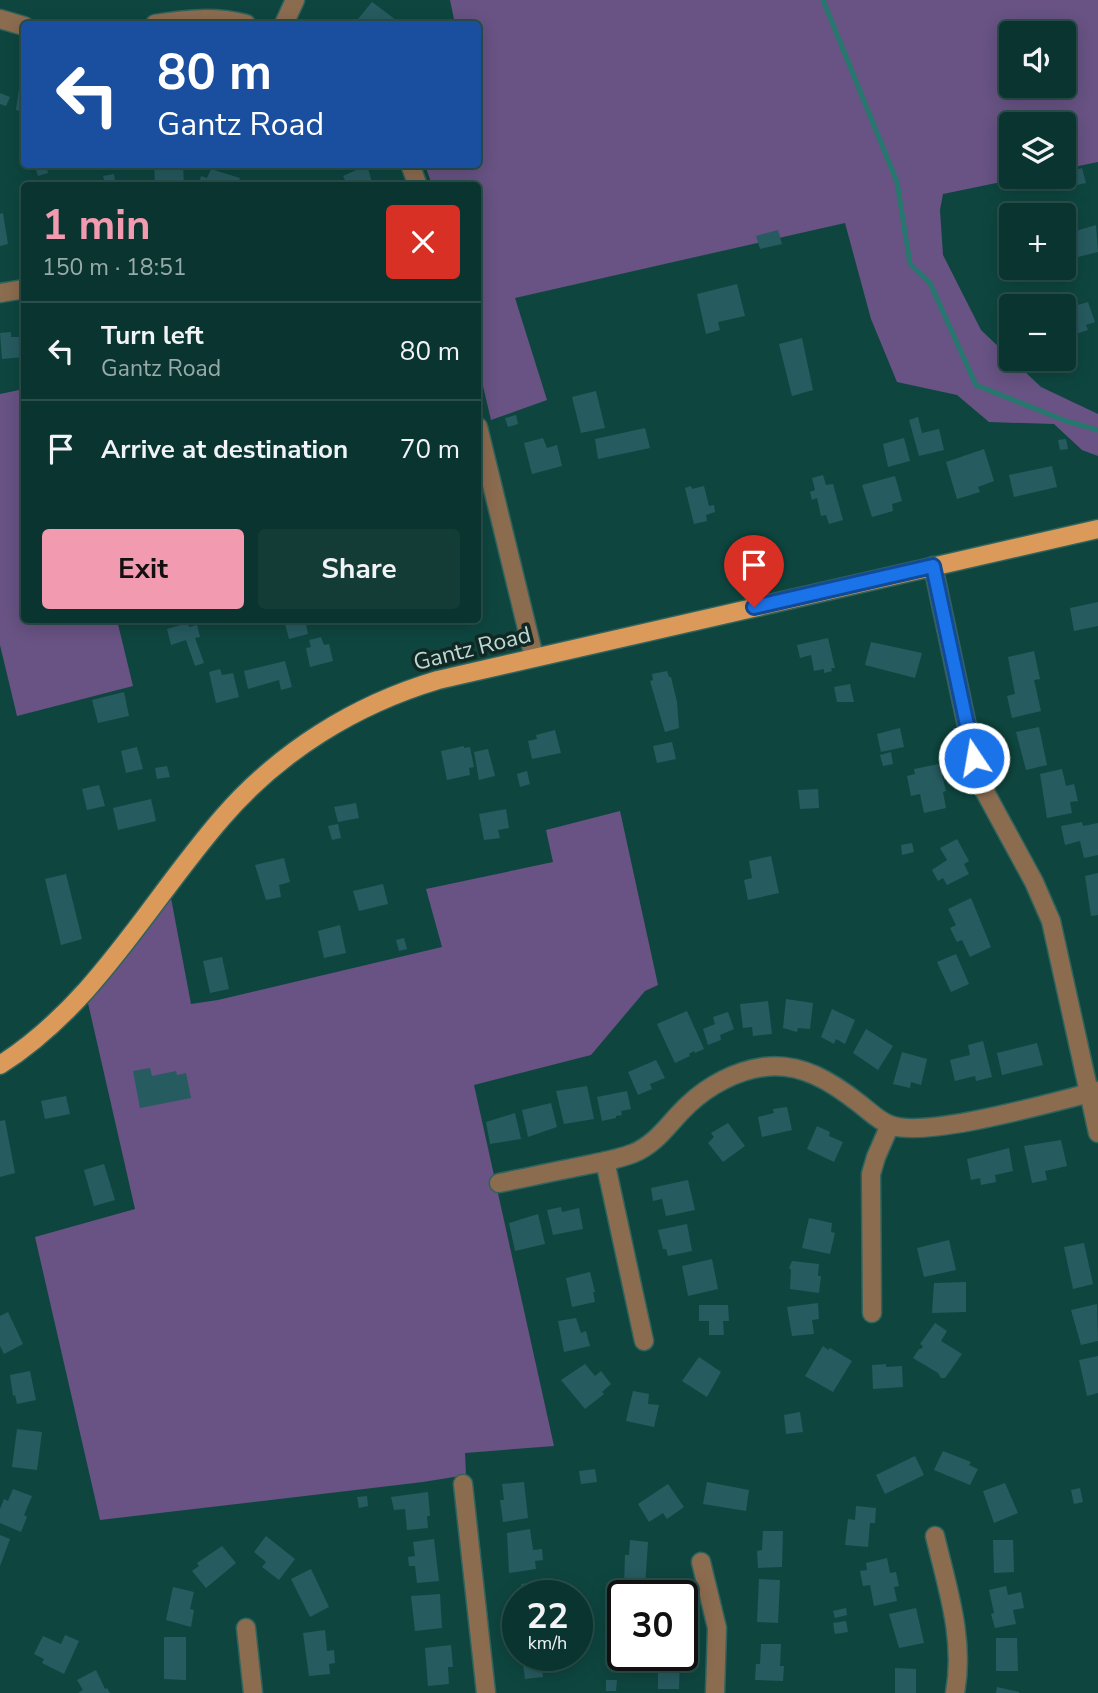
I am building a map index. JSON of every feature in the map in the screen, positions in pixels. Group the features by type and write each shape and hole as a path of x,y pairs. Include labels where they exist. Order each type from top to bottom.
{"main road":[{"name":"Gantz Road","path":"0,1065 30,1045 74,1006 222,817 266,775 320,732 350,714 410,688 534,657 1098,529"}],"street":[{"path":"285,21 295,0"},
{"path":"0,19 21,25"},
{"path":"172,21 233,21"},
{"path":"0,293 21,290"},
{"path":"481,439 534,657"},
{"path":"933,566 974,758 984,790 1034,881 1051,921 1093,1092 1098,1133"},
{"path":"499,1183 634,1153 658,1138 689,1104 719,1082 742,1072 764,1067 784,1066 806,1071 834,1085 890,1125 906,1128 950,1125 1093,1092"},
{"path":"872,1313 871,1174 890,1125"},
{"path":"605,1161 643,1341"},
{"path":"463,1484 486,1693"},
{"path":"935,1536 954,1609 958,1645 955,1693"},
{"path":"701,1562 717,1628 715,1693"},
{"path":"246,1628 253,1693"}],"shaded area":[{"path":"450,0 1098,0 1098,162 1076,167 1076,112 999,112 999,182 943,194 940,210 943,255 981,330 999,347 999,371 1024,371 1041,387 1098,414 1098,456 1082,450 1054,424 989,422 957,395 897,382 871,319 845,223 515,298 547,400 491,420 481,378 481,182 431,182 426,168 481,168 481,21 454,21"},
{"path":"21,390 21,623 118,623 133,686 17,716 0,645 0,394"},
{"path":"620,811 658,985 645,991 591,1055 474,1085 554,1446 465,1453 466,1475 100,1520 35,1237 135,1209 88,1003 171,898 191,1004 218,1000 442,947 426,889 553,862 546,830"}],"building":[{"path":"372,2 396,20 395,21 356,21"},
{"path":"21,76 21,111 16,110"},
{"path":"0,93 10,97 6,106 0,104"},
{"path":"35,168 47,168 48,173 38,176"},
{"path":"154,168 183,168 184,182 155,182"},
{"path":"360,168 368,168 372,182 346,182 343,176"},
{"path":"1082,168 1086,183 1077,185 1076,170"},
{"path":"211,169 240,178 238,182 199,182 201,176 207,178"},
{"path":"114,174 115,182 105,182 103,176"},
{"path":"3,213 8,244 0,246 0,214"},
{"path":"1096,225 1098,252 1078,257 1076,231"},
{"path":"778,230 782,244 760,249 756,236"},
{"path":"737,284 745,316 718,322 720,330 706,334 697,294"},
{"path":"1088,302 1095,322 1086,325 1088,330 1076,334 1076,306"},
{"path":"11,332 11,337 21,337 21,357 2,359 0,333"},
{"path":"802,338 813,390 792,396 779,344"},
{"path":"596,391 605,428 581,433 572,397"},
{"path":"516,415 518,424 508,427 505,418"},
{"path":"918,417 922,433 939,429 944,450 919,456 909,420"},
{"path":"645,428 650,448 598,459 595,439"},
{"path":"543,438 547,448 557,445 562,466 532,474 524,443"},
{"path":"904,438 910,461 888,467 883,444"},
{"path":"1066,439 1068,449 1060,450 1058,440"},
{"path":"984,449 994,481 978,487 980,492 957,499 946,462"},
{"path":"1052,466 1057,487 1014,497 1009,475"},
{"path":"823,475 826,485 833,484 843,520 829,524 826,515 821,516 817,498 812,500 810,492 815,490 812,478"},
{"path":"895,476 902,501 892,504 893,511 872,517 862,485"},
{"path":"691,486 692,489 704,486 709,506 714,505 715,512 706,515 707,521 694,524 685,488"},
{"path":"1098,602 1098,626 1074,631 1070,608"},
{"path":"188,623 189,627 197,625 200,637 195,638 204,663 195,666 186,640 171,645 167,629"},
{"path":"285,623 306,623 308,634 289,639"},
{"path":"321,637 324,645 329,644 333,661 310,667 306,648 311,647 309,640"},
{"path":"828,638 835,668 824,673 824,669 814,671 811,655 800,658 797,645"},
{"path":"871,642 922,653 915,678 865,665"},
{"path":"1034,651 1040,679 1034,680 1041,711 1012,718 1007,696 1015,694 1008,657"},
{"path":"285,661 292,687 281,690 279,680 248,689 244,671"},
{"path":"220,669 222,675 233,673 239,697 216,703 209,672"},
{"path":"667,671 677,702 679,728 665,732 650,681 653,680 652,674"},
{"path":"850,684 854,702 837,702 834,687"},
{"path":"124,692 129,716 98,723 92,700"},
{"path":"1039,727 1047,765 1026,770 1016,732"},
{"path":"900,728 904,747 881,752 877,734"},
{"path":"555,730 561,753 532,759 528,741 537,739 536,735"},
{"path":"672,742 676,759 657,763 653,746"},
{"path":"137,747 143,769 126,773 121,751"},
{"path":"470,747 474,767 469,768 470,775 447,780 441,751"},
{"path":"488,749 495,776 479,780 474,752"},
{"path":"891,752 893,764 883,766 880,755"},
{"path":"939,764 946,791 943,792 946,808 924,813 920,794 911,796 907,776 915,774 914,769"},
{"path":"167,766 170,777 157,779 155,768"},
{"path":"1062,769 1066,786 1074,784 1078,801 1070,802 1072,813 1047,818 1040,774"},
{"path":"527,771 530,784 520,787 517,774"},
{"path":"99,785 105,806 87,810 82,789"},
{"path":"818,789 819,808 800,809 798,790"},
{"path":"151,799 156,821 118,830 113,808"},
{"path":"356,803 359,818 338,822 334,807"},
{"path":"506,809 509,828 498,830 500,838 484,840 479,814"},
{"path":"1082,822 1083,826 1098,823 1098,855 1084,858 1080,841 1065,845 1061,826"},
{"path":"338,824 341,838 332,840 328,826"},
{"path":"957,839 969,861 964,864 969,874 947,885 943,878 938,881 932,870 947,860 940,848"},
{"path":"912,843 914,852 902,855 901,845"},
{"path":"771,856 779,893 748,900 744,880 752,878 749,861"},
{"path":"284,858 290,882 279,885 281,897 266,900 255,865"},
{"path":"1098,873 1098,915 1091,916 1085,876"},
{"path":"66,874 82,939 61,945 45,879"},
{"path":"383,884 388,904 359,911 353,891"},
{"path":"971,898 991,947 970,957 962,940 957,942 950,928 956,925 948,909"},
{"path":"340,925 346,953 324,958 318,931"},
{"path":"404,938 407,949 399,951 396,940"},
{"path":"956,954 969,984 951,992 937,962"},
{"path":"222,957 229,989 210,993 203,961"},
{"path":"786,999 813,1003 810,1029 798,1028 797,1032 783,1028"},
{"path":"768,1001 772,1034 753,1036 752,1027 743,1028 740,1004"},
{"path":"832,1009 855,1020 845,1044 836,1039 834,1044 821,1037"},
{"path":"687,1011 704,1049 695,1053 694,1051 675,1063 657,1024"},
{"path":"728,1012 734,1029 720,1035 721,1040 708,1045 703,1029 715,1024 713,1017"},
{"path":"866,1029 893,1046 878,1070 853,1053"},
{"path":"983,1041 992,1077 976,1081 975,1076 955,1081 950,1060 970,1055 968,1045"},
{"path":"1037,1043 1043,1065 1002,1075 997,1053"},
{"path":"902,1052 927,1059 921,1085 911,1082 910,1088 893,1084"},
{"path":"656,1060 665,1078 650,1084 652,1089 638,1095 628,1072"},
{"path":"150,1068 152,1076 176,1071 177,1075 186,1073 191,1098 140,1108 133,1071"},
{"path":"587,1086 594,1119 564,1124 556,1091"},
{"path":"627,1091 631,1109 621,1111 622,1115 616,1118 602,1121 597,1097"},
{"path":"66,1096 70,1114 45,1119 41,1101"},
{"path":"551,1103 557,1127 528,1137 522,1110"},
{"path":"787,1107 792,1130 762,1137 758,1117 774,1113 773,1109"},
{"path":"515,1113 521,1139 490,1144 486,1122"},
{"path":"5,1120 15,1173 0,1177 0,1121"},
{"path":"728,1123 745,1146 723,1162 708,1143 714,1137 711,1133"},
{"path":"817,1126 830,1132 829,1136 843,1142 834,1162 807,1149"},
{"path":"1061,1140 1067,1166 1045,1171 1047,1180 1032,1183 1024,1146"},
{"path":"1009,1148 1013,1171 995,1175 996,1182 981,1185 980,1178 971,1180 967,1159"},
{"path":"104,1164 115,1200 94,1206 84,1170"},
{"path":"688,1180 695,1210 666,1216 662,1199 653,1201 651,1188"},
{"path":"561,1207 562,1212 579,1208 583,1229 553,1235 547,1210"},
{"path":"538,1214 545,1244 515,1251 509,1223"},
{"path":"809,1218 832,1223 831,1232 835,1233 830,1254 802,1248"},
{"path":"687,1224 692,1251 668,1256 666,1249 663,1249 658,1230"},
{"path":"949,1240 956,1270 924,1277 917,1248"},
{"path":"1084,1243 1093,1284 1073,1289 1064,1247"},
{"path":"712,1259 718,1289 688,1296 682,1266"},
{"path":"792,1261 819,1264 819,1293 790,1289 789,1268"},
{"path":"590,1272 595,1302 572,1307 566,1278"},
{"path":"966,1282 966,1312 932,1313 934,1283"},
{"path":"818,1303 819,1319 812,1320 814,1334 792,1336 787,1307"},
{"path":"1097,1304 1098,1341 1081,1345 1071,1310"},
{"path":"699,1305 728,1305 729,1321 723,1321 724,1335 709,1335 709,1321 699,1321"},
{"path":"8,1312 23,1344 4,1354 0,1346 0,1316"},
{"path":"576,1318 581,1333 586,1331 590,1346 564,1352 558,1321"},
{"path":"935,1323 947,1331 941,1341 962,1354 945,1378 941,1378 938,1373 913,1358"},
{"path":"823,1346 852,1361 833,1392 805,1376"},
{"path":"1098,1356 1098,1393 1087,1396 1079,1360"},
{"path":"699,1357 721,1372 707,1397 682,1381"},
{"path":"585,1364 595,1376 601,1371 611,1384 602,1392 604,1394 585,1409 561,1380"},
{"path":"886,1364 886,1367 902,1366 903,1387 873,1389 872,1365"},
{"path":"30,1371 36,1400 17,1404 10,1375"},
{"path":"633,1391 649,1394 648,1404 659,1405 654,1427 626,1421"},
{"path":"800,1412 803,1432 786,1434 784,1415"},
{"path":"17,1429 42,1432 37,1470 12,1467"},
{"path":"943,1451 971,1462 969,1465 978,1469 970,1485 934,1470"},
{"path":"915,1456 924,1475 885,1494 876,1475"},
{"path":"595,1469 597,1482 581,1484 579,1471"},
{"path":"524,1482 528,1518 503,1522 500,1500 504,1500 502,1484"},
{"path":"707,1482 749,1490 746,1511 703,1504"},
{"path":"1005,1483 1018,1513 994,1523 983,1491"},
{"path":"668,1484 684,1507 667,1519 663,1513 649,1522 638,1504"},
{"path":"1080,1488 1083,1502 1074,1504 1071,1490"},
{"path":"13,1489 32,1496 21,1532 0,1523 0,1509 4,1499 8,1501"},
{"path":"428,1492 428,1528 407,1530 405,1509 394,1510 391,1497"},
{"path":"367,1496 368,1506 359,1508 357,1497"},
{"path":"856,1506 876,1508 875,1523 870,1523 868,1547 845,1545 848,1519 855,1520"},
{"path":"530,1529 533,1550 542,1549 543,1560 535,1561 536,1569 509,1573 507,1533"},
{"path":"763,1531 783,1531 782,1567 758,1568 757,1551 762,1550"},
{"path":"0,1535 10,1539 0,1566"},
{"path":"266,1536 295,1559 279,1580 262,1567 266,1562 254,1552"},
{"path":"434,1539 439,1581 417,1583 415,1566 409,1566 408,1557 415,1556 413,1542"},
{"path":"630,1540 648,1542 645,1580 624,1580 625,1555 629,1555"},
{"path":"993,1540 1013,1540 1014,1572 994,1573"},
{"path":"222,1546 236,1563 206,1588 192,1571 199,1566 197,1563"},
{"path":"887,1558 890,1573 896,1572 899,1586 894,1587 897,1601 874,1606 870,1585 863,1586 860,1571 867,1570 866,1563"},
{"path":"311,1569 329,1607 310,1617 291,1579"},
{"path":"759,1579 780,1580 778,1623 757,1622"},
{"path":"1006,1586 1008,1595 1021,1592 1024,1608 1013,1610 1016,1624 995,1628 989,1590"},
{"path":"173,1587 194,1592 190,1609 194,1610 191,1627 166,1620"},
{"path":"440,1594 442,1628 415,1631 411,1596"},
{"path":"846,1608 847,1615 835,1618 833,1611"},
{"path":"916,1608 924,1643 899,1648 889,1614"},
{"path":"846,1621 848,1632 835,1634 833,1623"},
{"path":"325,1630 327,1651 334,1650 335,1663 329,1664 330,1674 309,1676 303,1633"},
{"path":"65,1635 79,1641 64,1674 42,1663 44,1659 34,1654 43,1636 61,1644"},
{"path":"164,1637 186,1637 186,1680 164,1679"},
{"path":"996,1638 1017,1638 1018,1671 996,1671"},
{"path":"761,1644 781,1644 780,1666 784,1666 783,1681 755,1680 756,1664 760,1664"},
{"path":"451,1645 453,1667 448,1667 449,1684 428,1686 425,1648"},
{"path":"895,1668 916,1669 916,1693 895,1693"},
{"path":"96,1670 105,1689 110,1693 78,1693 83,1690 77,1680"},
{"path":"524,1671 542,1671 543,1677 525,1679"},
{"path":"658,1671 680,1671 679,1689 658,1689"},
{"path":"606,1680 617,1680 616,1691 606,1691"},
{"path":"997,1687 1019,1692 1019,1693 996,1693"}],"waterway":[{"path":"823,0 897,182 910,264 930,283 976,385 1066,421 1098,430"}],"route":[{"path":"754,607 933,566 974,758"}]}
